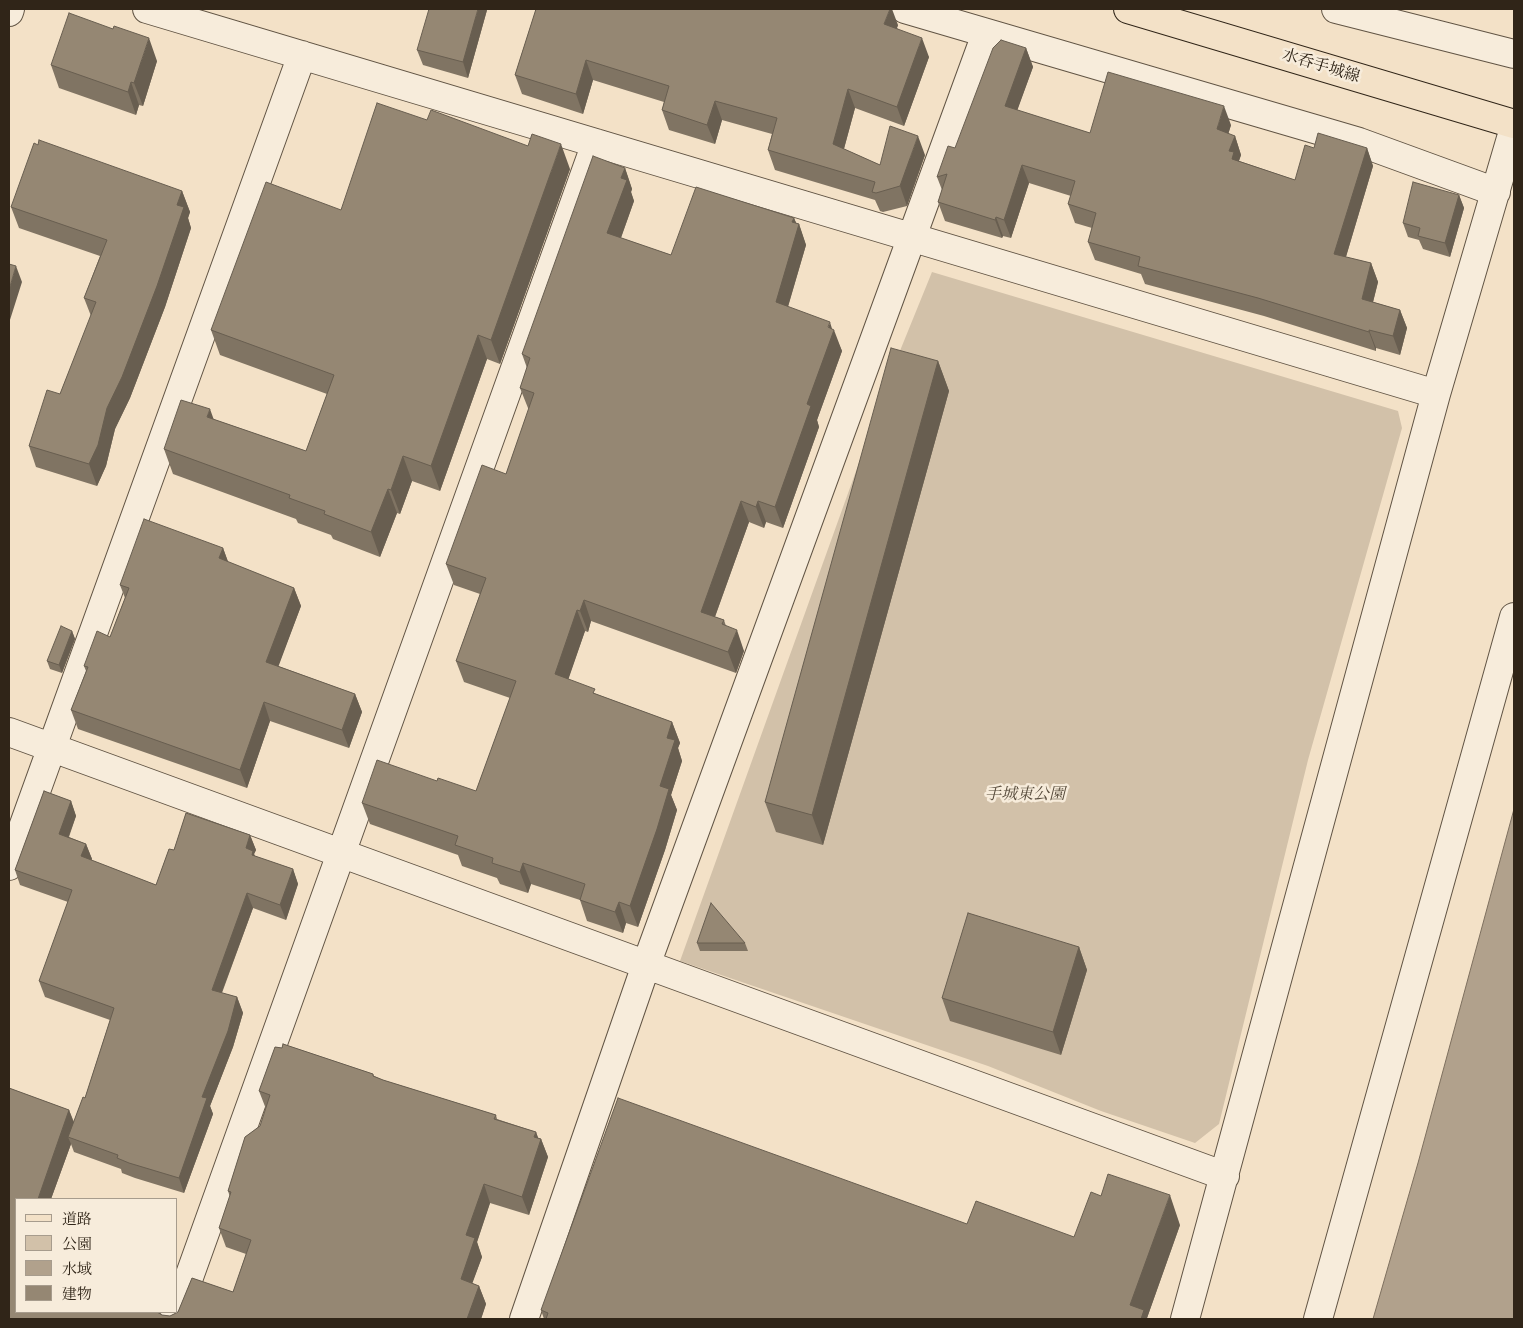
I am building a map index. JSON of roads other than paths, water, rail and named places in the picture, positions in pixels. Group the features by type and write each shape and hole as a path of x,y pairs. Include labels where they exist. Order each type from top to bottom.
{"main road":[{"name":"水呑手城線","path":"1128,9 1514,124"}],"street":[{"path":"147,9 1436,394"},
{"path":"905,9 1359,142 1496,192"},
{"path":"1336,9 1514,54"},
{"path":"524,1319 646,964 986,34"},
{"path":"9,866 302,55"},
{"path":"1185,1319 1436,394 1514,128"},
{"path":"178,1308 596,143"},
{"path":"1318,1319 1514,617"},
{"path":"9,732 1225,1176"}],"water":[{"path":"1514,809 1514,1319 1373,1319 1418,1163"}],"park label":[{"name":"手城東公園","path":"1025,795"}]}
